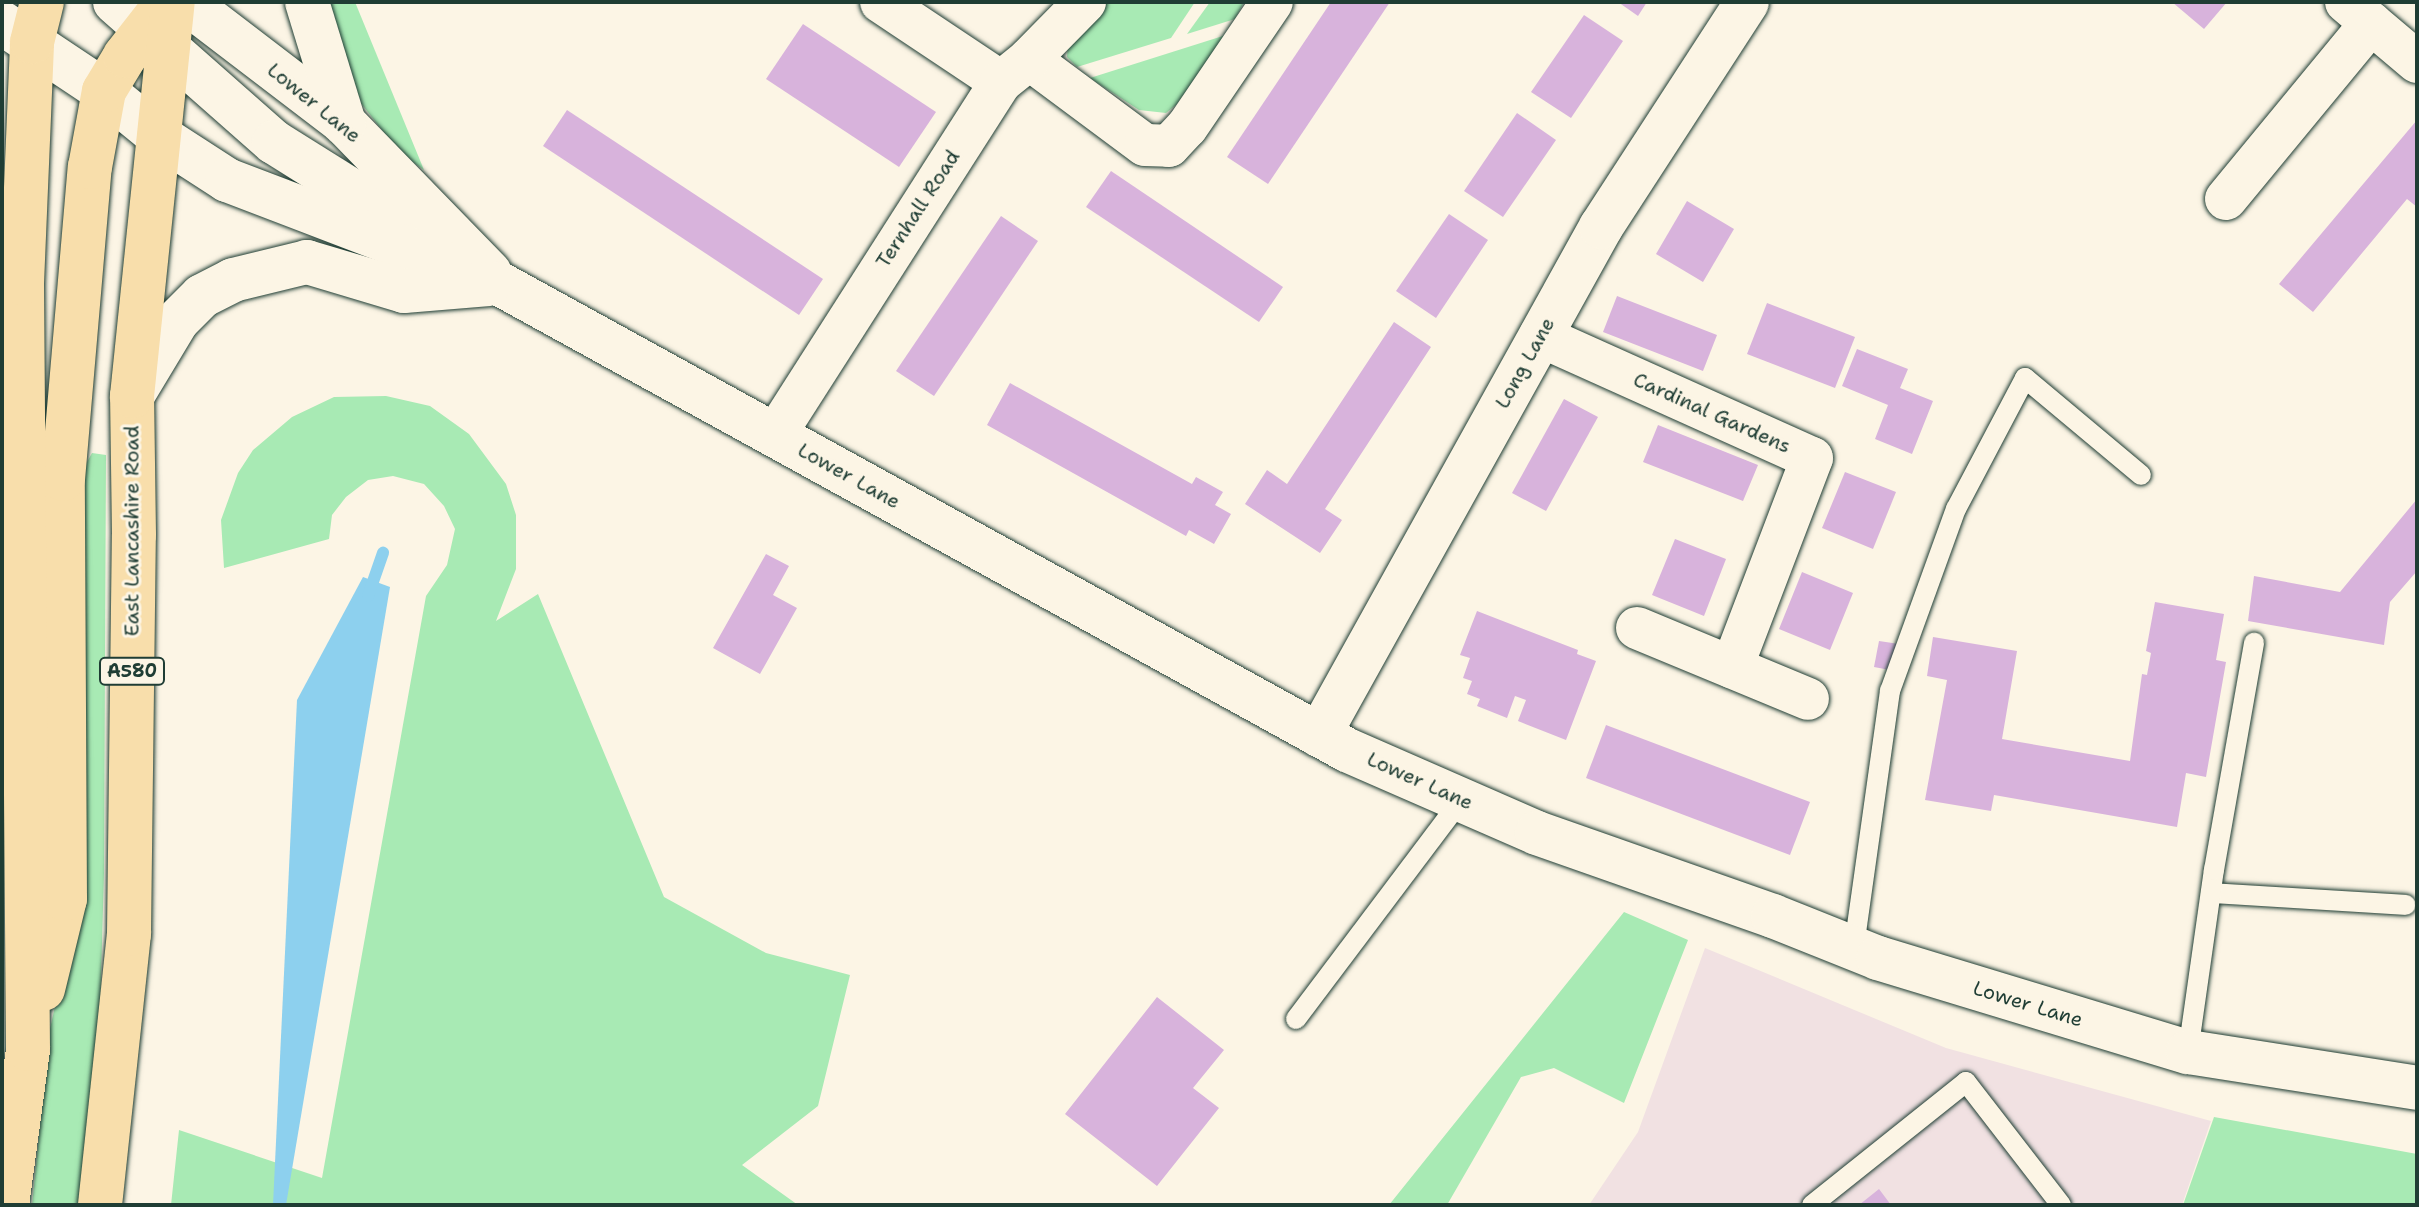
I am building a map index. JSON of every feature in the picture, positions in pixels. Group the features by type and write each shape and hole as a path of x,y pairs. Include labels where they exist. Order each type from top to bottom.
{"highway":[{"path":"28,1049 22,283 25,22 71,2"},
{"path":"7,1205 28,1049 65,899 63,479 90,167 142,34"},
{"name":"East Lancashire Road","path":"100,1205 129,934 134,535 132,396 159,136 142,34"}],"street":[{"path":"85,2 142,34 274,142 500,284"},
{"name":"Lower Lane","path":"186,2 344,123 500,284"},
{"path":"307,2 344,123"},
{"path":"881,2 1015,70 1145,145 1169,146 1187,127 1272,2"},
{"name":"Ternhall Road","path":"775,435 1015,70 1085,2"},
{"name":"Long Lane","path":"1319,735 1601,227 1747,2"},
{"path":"2226,199 2358,12 2417,62"},
{"path":"25,22 142,34"},
{"name":"Lower Lane","path":"142,34 159,136 227,180 500,284 1319,735 1537,833 1854,947 2188,1052 2417,1088"},
{"path":"2,234 22,283"},
{"path":"132,396 177,321 202,296 233,280 307,262 404,291 500,284"},
{"name":"Cardinal Gardens","path":"1540,336 1812,458 1732,667"},
{"path":"1637,628 1808,699"}],"lane":[{"path":"1854,947 1890,691 1956,509 2025,378 2141,475"},
{"path":"2188,1052 2211,893 2254,642"},
{"path":"1296,1019 1461,800"},
{"path":"2211,893 2406,905"},
{"path":"1812,1205 1966,1082 2061,1205"}],"shaded area":[{"path":"1705,948 1946,1048 2211,1121 2182,1205 1589,1205 1638,1132"}],"green space":[{"path":"325,2 355,2 424,170 400,153 360,102"},
{"path":"1106,2 1195,2 1171,38 1077,67 1067,57 1068,43"},
{"path":"1210,2 1244,2 1235,19 1187,34"},
{"path":"1226,35 1177,104 1166,113 1139,110 1090,78"},
{"path":"386,396 430,406 469,434 506,484 516,515 516,569 496,621 538,594 664,897 766,953 850,975 818,1106 742,1165 798,1205 171,1205 179,1130 322,1178 426,596 447,565 455,529 444,506 424,484 393,476 368,480 346,497 332,515 329,539 224,568 221,520 238,473 253,450 292,417 334,397"},
{"path":"92,453 106,455 104,873 98,1080 85,1205 32,1205 50,1029 71,933 72,489"},
{"path":"1624,912 1688,940 1624,1103 1554,1068 1521,1077 1447,1205 1389,1205"},
{"path":"2214,1117 2417,1154 2417,1205 2183,1205"}],"water":[{"path":"363,577 390,587 286,1205 273,1205 297,700"}],"building":[{"path":"1331,2 1390,2 1268,184 1227,157"},
{"path":"1618,2 1647,2 1638,16"},
{"path":"2172,2 2227,2 2204,29"},
{"path":"1584,15 1623,41 1571,118 1531,92"},
{"path":"803,24 936,112 899,167 766,79"},
{"path":"567,110 823,279 799,315 543,146"},
{"path":"1517,113 1556,140 1503,217 1464,191"},
{"path":"2417,120 2417,207 2407,199 2313,312 2279,284"},
{"path":"1111,171 1283,287 1259,322 1086,207"},
{"path":"1687,201 1734,229 1703,282 1656,254"},
{"path":"1449,214 1488,240 1436,318 1396,291"},
{"path":"1001,216 1038,241 934,396 896,371"},
{"path":"1617,296 1717,335 1703,371 1603,332"},
{"path":"1767,303 1855,337 1835,388 1747,354"},
{"path":"1394,322 1431,347 1325,509 1342,520 1320,553 1245,504 1267,470 1287,484"},
{"path":"1857,349 1908,369 1900,388 1933,401 1912,454 1875,439 1888,405 1842,386"},
{"path":"1010,383 1192,484 1196,477 1223,492 1215,505 1231,514 1214,544 1189,530 1186,536 987,425"},
{"path":"1564,399 1598,417 1546,511 1512,493"},
{"path":"1658,425 1758,465 1743,501 1643,462"},
{"path":"1845,472 1896,492 1873,549 1822,528"},
{"path":"2417,499 2417,571 2390,602 2384,645 2248,621 2254,576 2340,592"},
{"path":"1675,539 1726,559 1704,616 1652,595"},
{"path":"766,554 789,566 773,595 797,608 760,674 713,648"},
{"path":"1802,572 1853,593 1830,650 1779,629"},
{"path":"2155,602 2224,614 2216,660 2226,662 2206,777 2186,773 2177,827 1994,795 1991,811 1925,800 1947,680 1927,676 1933,637 2017,651 2002,739 2130,761 2142,674 2147,675 2151,653 2146,651"},
{"path":"1477,611 1578,650 1577,654 1596,661 1566,740 1518,721 1526,700 1515,696 1507,718 1477,706 1480,699 1467,694 1472,681 1463,678 1470,658 1460,655"},
{"path":"1879,641 1899,644 1895,671 1874,667"},
{"path":"1606,725 1810,802 1790,855 1586,778"},
{"path":"1157,997 1224,1050 1193,1088 1219,1108 1157,1186 1065,1114"},
{"path":"1879,1189 1891,1205 1859,1205"}],"waterway":[{"path":"368,596 383,553"}]}
